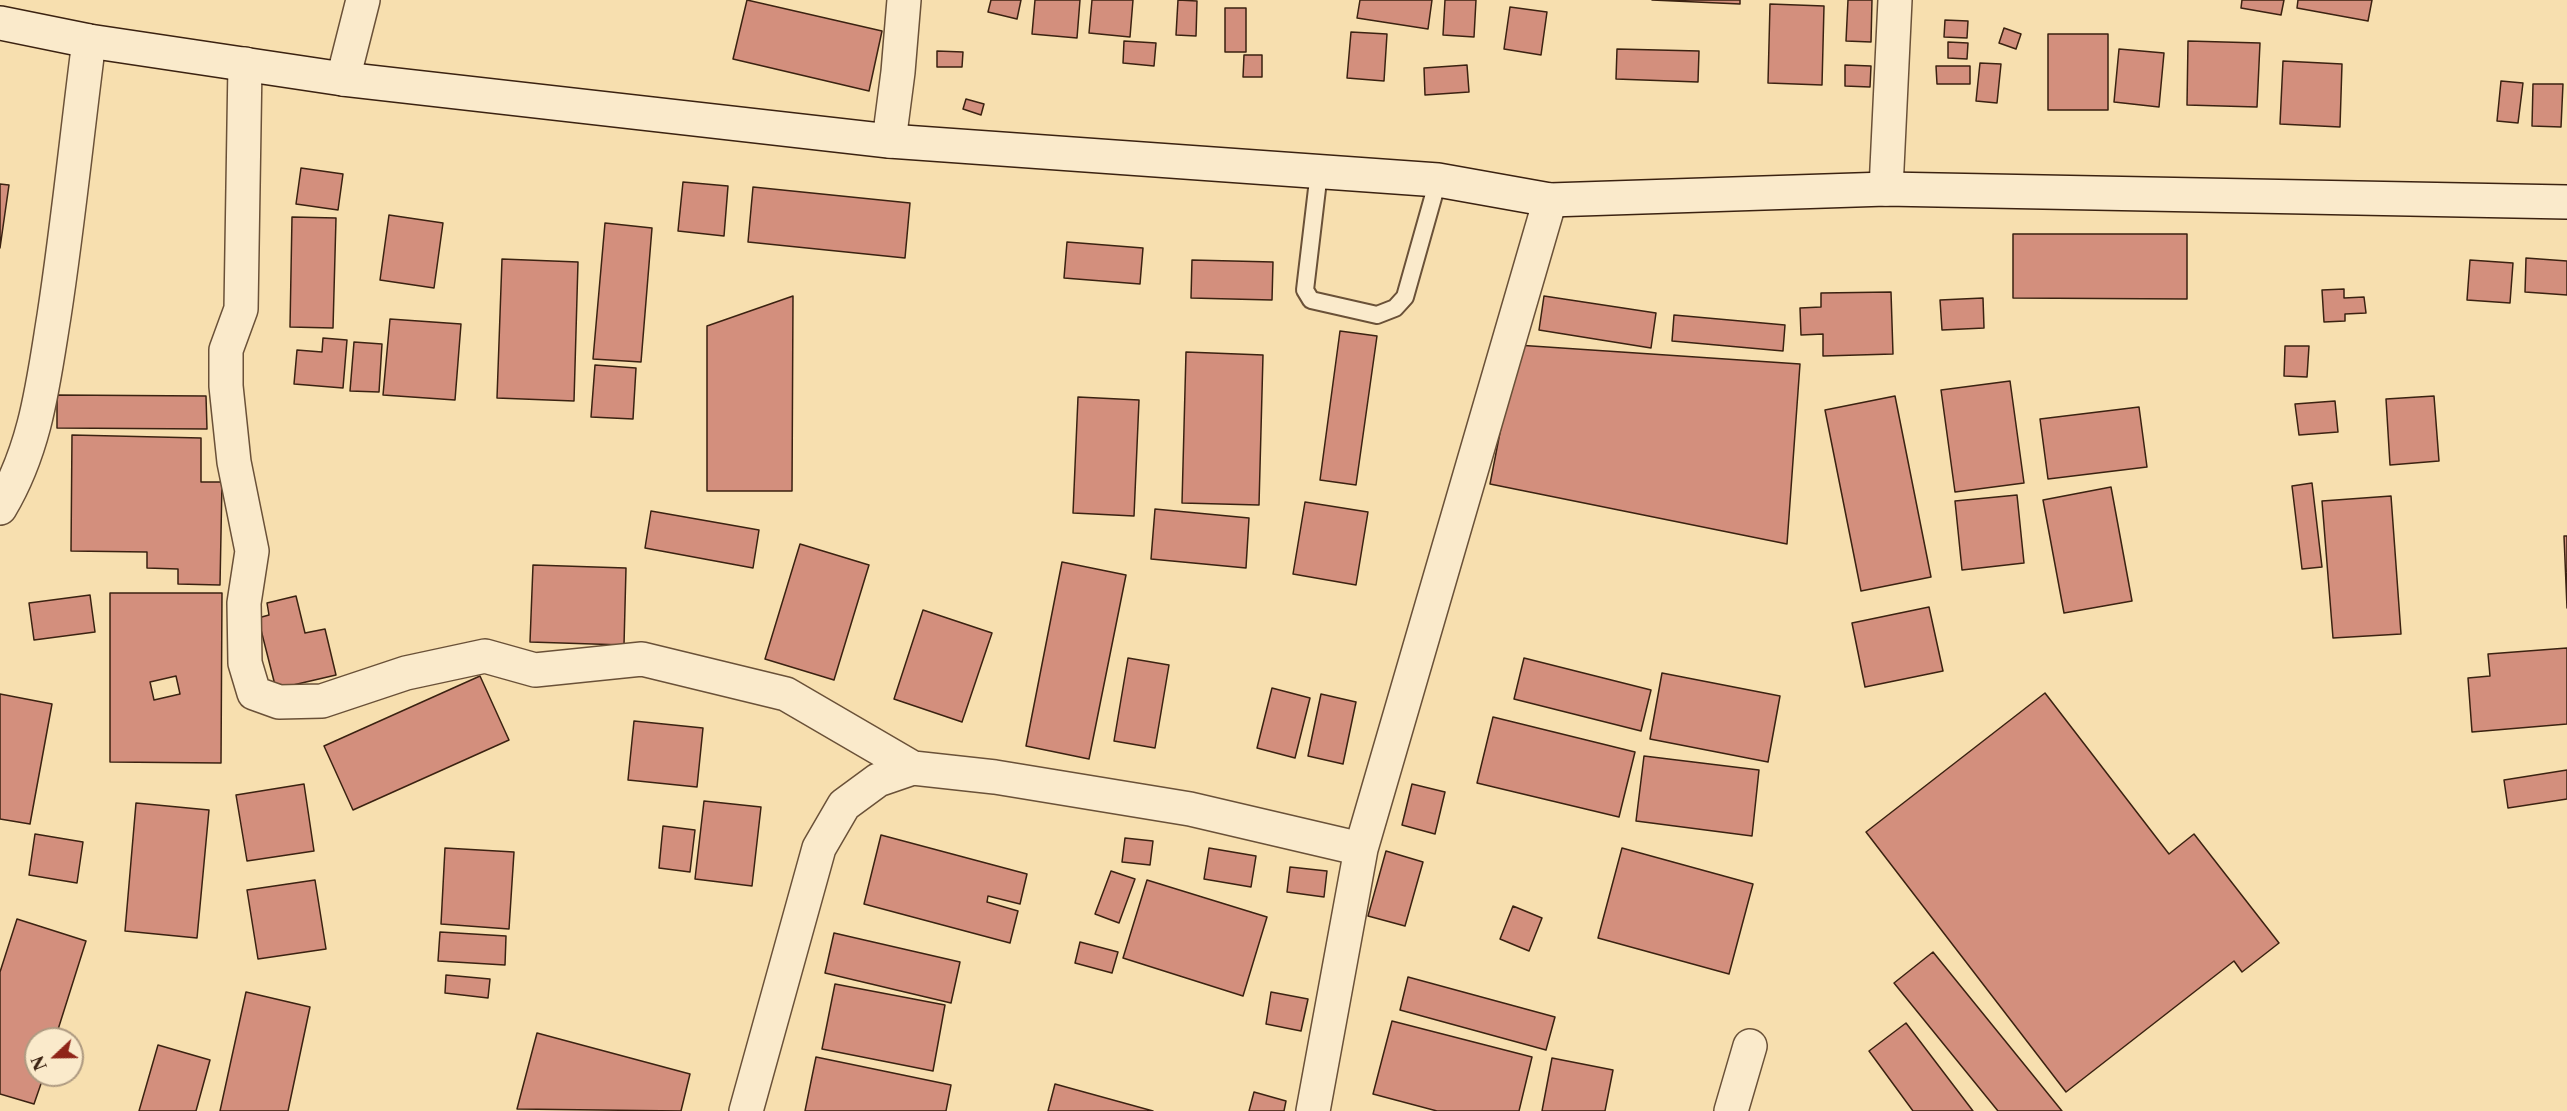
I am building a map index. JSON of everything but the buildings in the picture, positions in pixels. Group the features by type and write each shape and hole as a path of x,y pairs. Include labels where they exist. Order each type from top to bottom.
{"street":[{"path":"343,79 363,0"},
{"path":"889,141 904,0"},
{"path":"1886,189 1894,0"},
{"path":"0,23 88,41 343,79 889,141 1437,180 1550,200 1886,189 2567,202"},
{"path":"0,508 13,486 38,417 61,271 88,41"},
{"path":"245,64 241,309 226,350 226,386 234,462 252,551 244,603 245,663 254,693 279,702 322,701 406,673 485,656 535,670 642,659 786,694 913,768 995,777 1190,809 1361,849"},
{"path":"1313,1111 1361,849 1550,200"},
{"path":"746,1111 819,848 844,805 878,780 913,768"},
{"path":"1731,1111 1750,1046"}],"lane":[{"path":"1319,172 1305,290 1311,300 1377,315 1395,308 1406,297 1437,180"}]}
